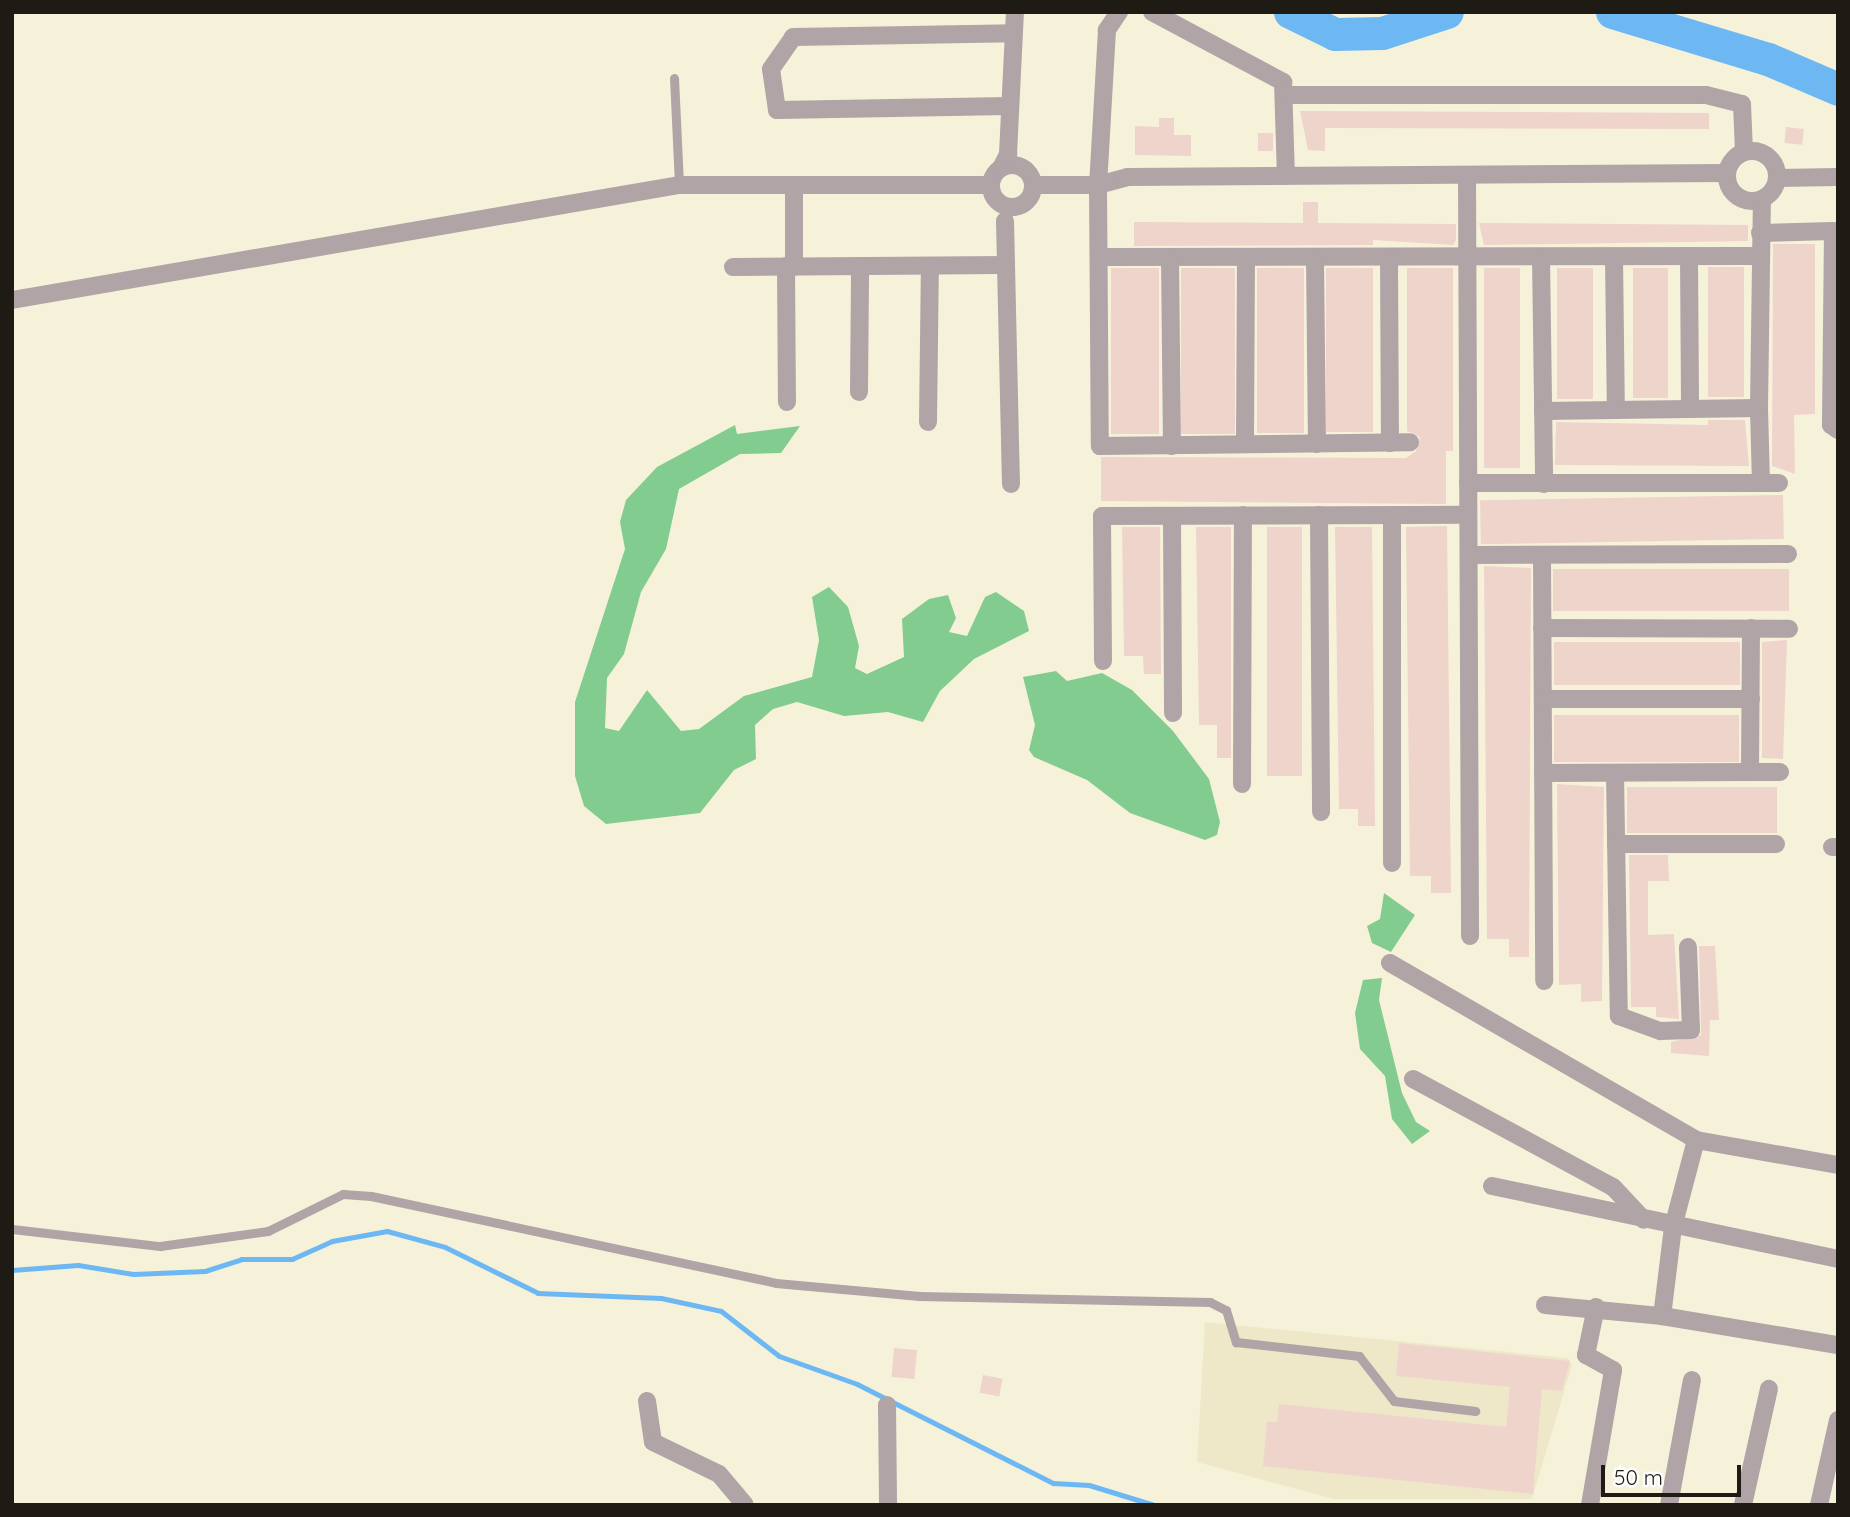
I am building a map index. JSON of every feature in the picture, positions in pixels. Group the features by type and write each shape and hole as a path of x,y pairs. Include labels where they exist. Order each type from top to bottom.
{"street":[{"path":"1001,167 1022,167 1033,185 1028,200 1013,207 997,201 991,186 1001,167 1008,154 1014,12"},
{"path":"1119,12 1108,30 1098,185 1100,446 1410,442"},
{"path":"1152,12 1283,82 1287,95 1286,176"},
{"path":"1009,106 777,110 771,69 793,37 1013,33"},
{"path":"1287,95 1706,95 1742,104 1744,152 1727,173"},
{"path":"1744,152 1768,156 1778,178"},
{"path":"1033,185 1098,185 1127,177 1727,173"},
{"path":"1727,173 1737,197 1762,200"},
{"path":"1466,175 1470,936"},
{"path":"1778,178 1838,177"},
{"path":"1761,483 1758,256 1762,200 1778,178"},
{"path":"12,300 680,185 991,186"},
{"path":"787,402 794,186"},
{"path":"1005,221 1011,484"},
{"path":"1760,233 1835,231 1835,376 1831,425 1838,430"},
{"path":"1689,256 1690,410"},
{"path":"1098,257 1758,256"},
{"path":"1170,257 1172,446"},
{"path":"1245,257 1245,444"},
{"path":"1315,257 1317,443"},
{"path":"1389,257 1390,443"},
{"path":"1541,257 1544,484"},
{"path":"1614,257 1616,410"},
{"path":"733,267 1006,265"},
{"path":"859,392 860,266"},
{"path":"928,422 930,266"},
{"path":"1543,411 1759,408"},
{"path":"1468,484 1779,483"},
{"path":"1392,514 1392,863"},
{"path":"1103,662 1102,516 1468,514"},
{"path":"1242,784 1243,515"},
{"path":"1319,515 1321,812"},
{"path":"1172,516 1173,713"},
{"path":"1468,555 1788,554"},
{"path":"1542,555 1544,981"},
{"path":"1542,628 1789,629"},
{"path":"1750,772 1751,628"},
{"path":"1543,699 1751,699"},
{"path":"1543,773 1780,772"},
{"path":"1615,773 1619,1016 1660,1031 1691,1030 1688,947"},
{"path":"1616,844 1776,844"},
{"path":"1390,963 1696,1140 1838,1165"},
{"path":"1413,1079 1613,1187 1644,1220"},
{"path":"1662,1316 1673,1227 1696,1140"},
{"path":"1492,1186 1673,1227 1838,1259"},
{"path":"1545,1305 1596,1307 1662,1316 1838,1345"},
{"path":"1590,1505 1613,1370 1606,1361 1586,1354 1596,1307"},
{"path":"1670,1505 1692,1380"},
{"path":"1743,1505 1769,1390"},
{"path":"647,1401 653,1442 719,1474 745,1505"},
{"path":"887,1405 888,1505"},
{"path":"1819,1505 1838,1420"}],"lane":[{"path":"674,78 680,185"},
{"path":"12,1229 160,1246 268,1231 343,1194 371,1196 776,1283 919,1296 1210,1302 1226,1310 1236,1342 1359,1356 1394,1401 1475,1411"}],"shaded area":[{"path":"1205,1322 1568,1358 1572,1365 1532,1499 1333,1499 1197,1462"}],"green space":[{"path":"735,425 737,434 800,426 781,453 740,454 679,489 666,549 641,592 624,654 607,678 605,728 619,731 647,690 681,731 699,729 744,696 812,677 819,640 812,597 829,587 848,607 859,646 855,668 867,674 904,657 902,619 929,599 948,595 956,618 949,632 967,636 985,597 996,592 1024,611 1029,631 974,659 940,691 923,722 888,712 844,716 797,702 773,709 755,725 756,759 734,770 700,813 606,824 584,806 575,776 575,702 625,549 620,522 626,500 657,467"},
{"path":"1056,671 1067,681 1102,673 1132,690 1173,731 1209,779 1220,822 1217,835 1205,840 1130,813 1087,780 1034,757 1029,750 1035,725 1023,677"},
{"path":"1384,893 1415,915 1391,952 1372,943 1367,926 1380,919"},
{"path":"1382,978 1379,1000 1402,1093 1416,1122 1430,1131 1412,1144 1392,1119 1385,1076 1360,1049 1355,1013 1363,980"}],"building":[{"path":"1300,111 1709,113 1709,129 1325,128 1325,151 1308,150"},
{"path":"1159,118 1174,118 1174,135 1191,135 1191,156 1135,155 1135,126 1159,127"},
{"path":"1786,127 1804,129 1802,145 1784,143"},
{"path":"1258,133 1273,133 1273,151 1258,151"},
{"path":"1303,202 1318,202 1318,223 1456,224 1456,240 1453,245 1373,240 1373,245 1134,246 1134,222 1303,223"},
{"path":"1479,223 1748,225 1748,241 1484,245"},
{"path":"1773,244 1815,244 1815,414 1794,415 1795,474 1772,466"},
{"path":"1708,267 1744,267 1744,397 1708,397"},
{"path":"1111,268 1159,268 1159,434 1111,434"},
{"path":"1181,268 1235,268 1235,434 1181,434"},
{"path":"1257,268 1304,268 1304,433 1257,433"},
{"path":"1326,268 1373,268 1373,432 1326,432"},
{"path":"1407,268 1453,268 1453,451 1446,451 1446,504 1101,501 1101,457 1406,458 1416,451 1420,437 1407,431"},
{"path":"1484,268 1520,268 1520,468 1484,468"},
{"path":"1557,268 1593,268 1593,399 1557,399"},
{"path":"1633,268 1668,268 1668,398 1633,398"},
{"path":"1708,420 1745,420 1749,466 1555,465 1556,422 1708,425"},
{"path":"1783,495 1784,539 1481,544 1480,500"},
{"path":"1447,526 1451,893 1431,893 1431,876 1410,876 1406,527"},
{"path":"1122,527 1160,527 1161,674 1144,674 1143,656 1124,656"},
{"path":"1196,527 1231,527 1231,758 1217,758 1217,725 1199,725"},
{"path":"1267,527 1302,527 1302,776 1267,776"},
{"path":"1335,527 1372,527 1375,826 1358,826 1358,809 1339,809"},
{"path":"1484,566 1531,568 1529,957 1509,957 1509,939 1487,939"},
{"path":"1553,569 1789,569 1789,611 1553,611"},
{"path":"1787,640 1783,759 1762,758 1762,642"},
{"path":"1554,642 1740,642 1740,685 1554,685"},
{"path":"1554,715 1739,715 1739,762 1554,762"},
{"path":"1557,784 1604,787 1602,1001 1581,1002 1581,984 1559,985"},
{"path":"1627,787 1777,787 1777,833 1627,833"},
{"path":"1629,855 1668,855 1669,881 1648,881 1648,935 1674,934 1679,1019 1656,1017 1656,1007 1631,1007"},
{"path":"1699,946 1715,946 1719,1020 1710,1020 1709,1056 1671,1053 1671,1042 1701,1035"},
{"path":"1399,1343 1570,1361 1562,1391 1542,1389 1533,1494 1263,1466 1267,1422 1277,1422 1279,1404 1506,1427 1510,1387 1396,1376"},
{"path":"894,1348 917,1350 914,1379 891,1377"},
{"path":"983,1375 1003,1379 999,1396 980,1393"}],"waterway":[{"path":"1290,12 1335,34 1382,33 1447,12"},
{"path":"1612,12 1768,59 1838,89"},
{"path":"12,1270 78,1265 133,1274 205,1271 241,1259 292,1259 332,1241 387,1231 445,1247 538,1293 661,1298 721,1311 779,1356 857,1384 1053,1483 1089,1485 1154,1505"}]}
